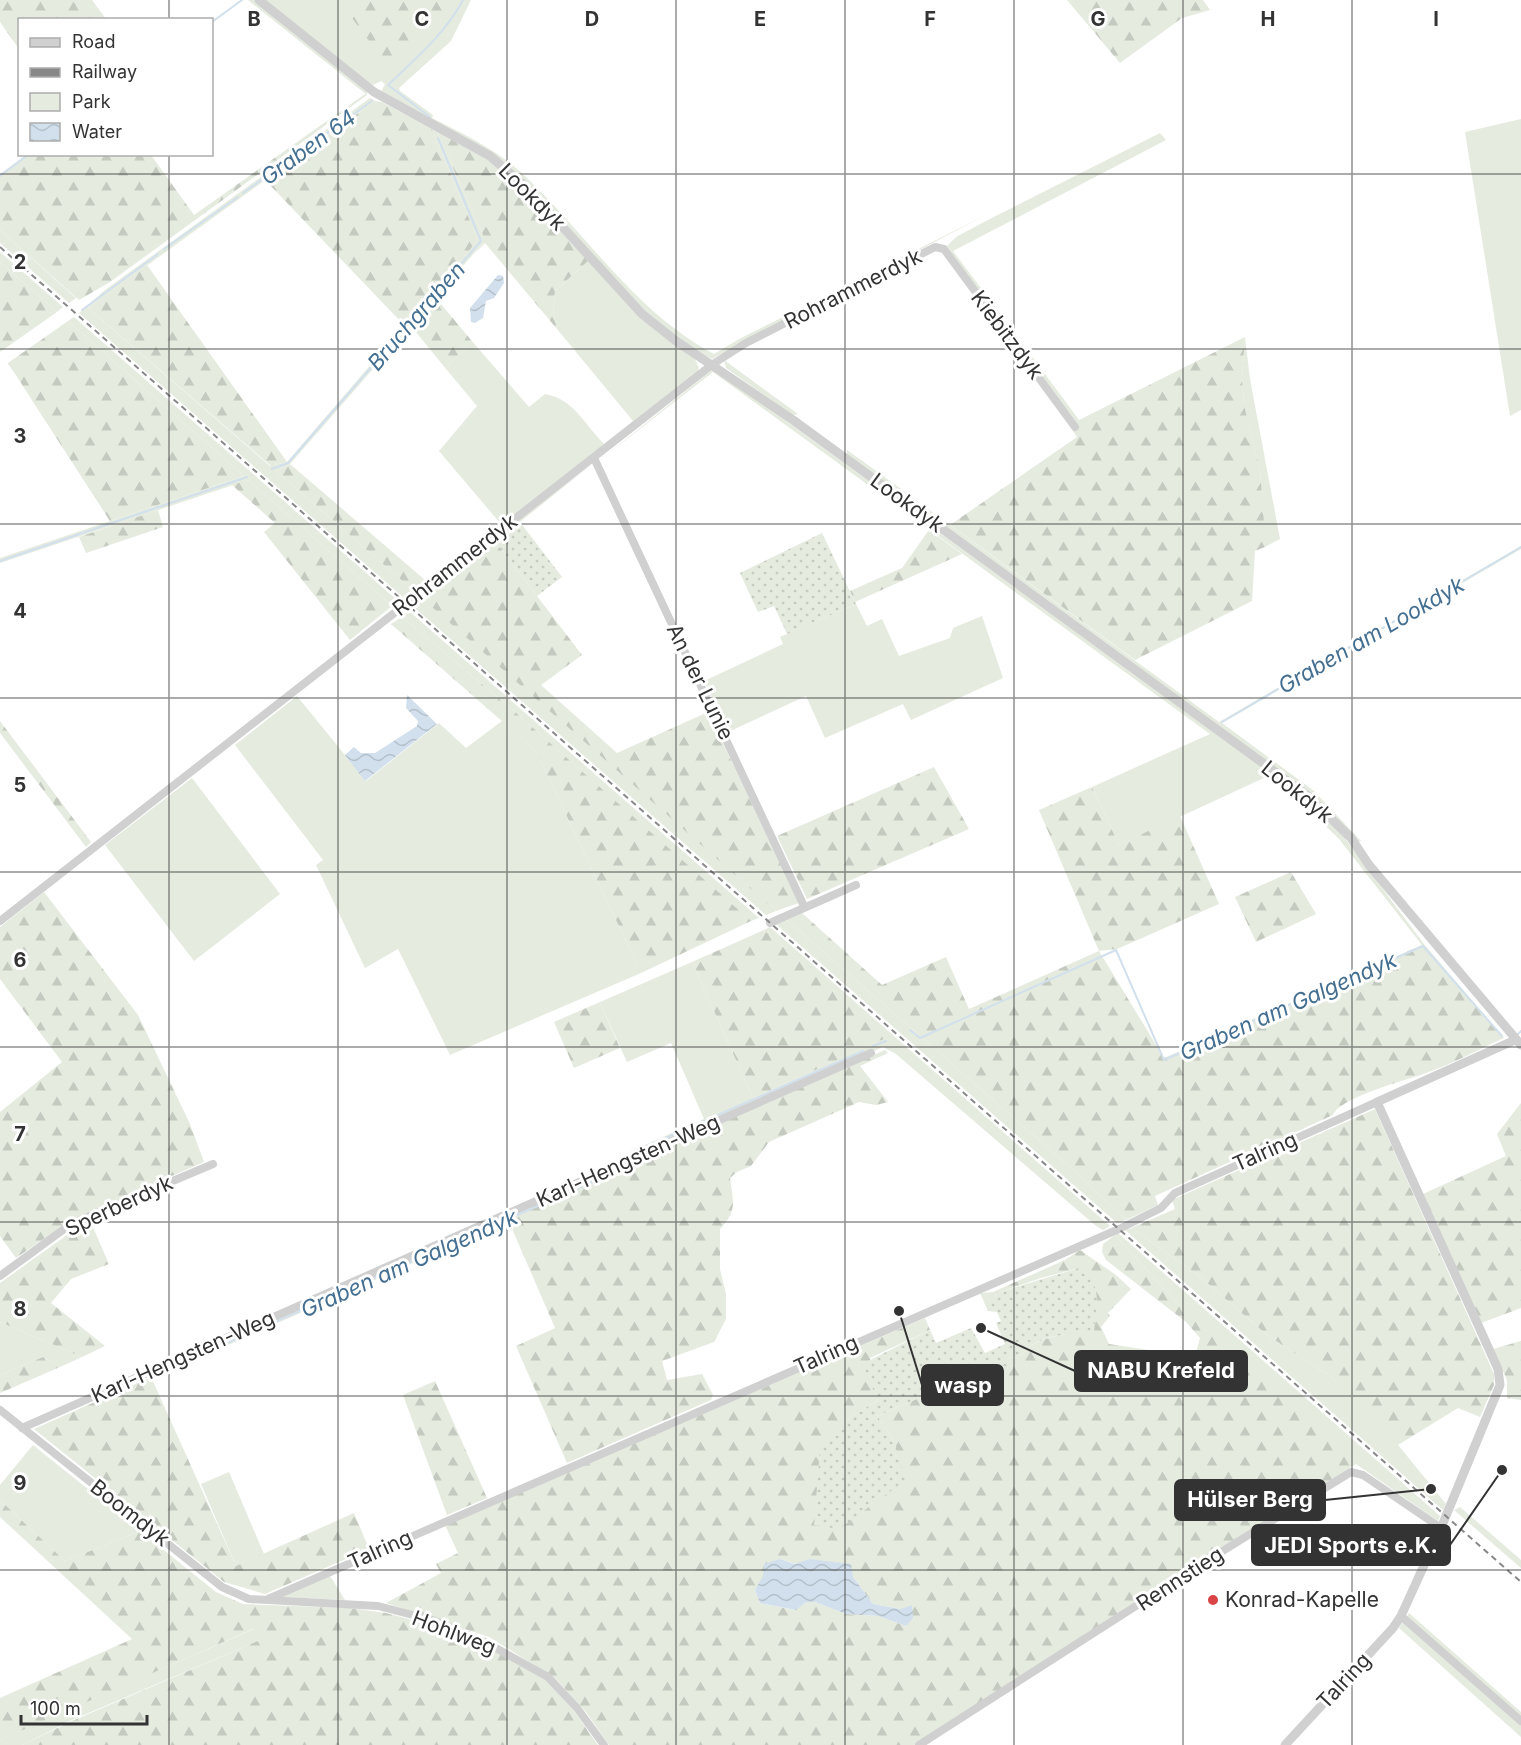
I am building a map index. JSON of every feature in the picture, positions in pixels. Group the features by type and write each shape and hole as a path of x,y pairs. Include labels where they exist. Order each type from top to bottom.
{"street":[{"name":"Lookdyk","path":"259,0 374,92 490,156 526,187 642,314 676,341 713,364 1308,796 1351,838 1370,865 1518,1042"},
{"name":"Rohrammerdyk","path":"0,921 713,364 746,343 935,247"},
{"name":"Kiebitzdyk","path":"935,247 944,249 1075,427"},
{"name":"An der Lunie","path":"594,458 804,906"},
{"path":"770,923 804,906 856,885"},
{"name":"Talring","path":"268,1599 1119,1229 1161,1208 1175,1193 1377,1102 1518,1042"},
{"name":"Karl-Hengsten-Weg","path":"22,1428 871,1053"},
{"name":"Talring","path":"1285,1745 1393,1628 1401,1616 1496,1398 1501,1377 1377,1102"},
{"name":"Sperberdyk","path":"0,1276 71,1224 213,1164"},
{"name":"Boomdyk","path":"0,1410 222,1587 249,1599 268,1599"},
{"name":"Rennstieg","path":"919,1745 1200,1565 1351,1472 1363,1475 1441,1528"},
{"name":"Hohlweg","path":"268,1599 378,1606 432,1620 487,1642 548,1677 577,1708 604,1745"},
{"path":"1401,1616 1521,1721"}],"green space":[{"path":"0,0 92,0 105,18 18,18 18,48 0,22"},
{"path":"248,0 254,0 367,91 367,95"},
{"path":"266,0 471,0 451,41 399,88 400,91 433,115 432,118 483,145 518,169 637,296 686,337 714,354 741,338 986,215 712,359 683,342 639,309 530,186 381,92 385,84 381,81 373,85 363,79"},
{"path":"360,0 451,0 429,31 381,73 383,60 352,18 352,10"},
{"path":"1067,0 1203,0 1210,10 1182,18 1120,63"},
{"path":"365,94 367,95 110,282 79,300 0,230 0,174 25,156 152,156 194,215"},
{"path":"370,98 375,101 88,308 270,466 287,462 478,240 432,129 437,132 483,235 483,243 290,464 276,471 413,590 500,523 439,451 477,406 446,369 471,340 529,407 545,394 564,401 604,444 633,421 557,329 553,311 555,291 588,261 694,357 699,368 697,374 416,592 412,590 403,597 79,313 105,290"},
{"path":"375,101 382,102 432,129 478,240 405,326 265,180"},
{"path":"1521,119 1521,410 1510,416 1465,132"},
{"path":"437,132 486,158 512,179 588,261 555,291 553,311 557,329 485,243 474,254 483,243 483,235"},
{"path":"1160,133 1166,140 953,251 1005,320 998,318 947,246 956,237 982,223"},
{"path":"0,230 76,298 69,303 0,243"},
{"path":"0,252 63,307 57,312 0,262"},
{"path":"0,262 57,312 0,352"},
{"path":"147,265 287,462 271,466 88,308"},
{"path":"436,298 471,340 446,369 411,326"},
{"path":"74,317 398,601 392,606 248,480 0,563 0,558 244,476 68,321"},
{"path":"68,321 244,476 110,521 8,363"},
{"path":"1011,328 1079,420 1077,423 1013,338"},
{"path":"1245,337 1250,379 1280,539 1265,547 1260,470 1244,406 1242,377"},
{"path":"1245,337 1242,377 1244,405 1260,470 1265,536 1265,547 1255,551 1252,601 1135,660 950,525 1077,437 1071,428 1079,420"},
{"path":"724,360 798,414 792,415 726,368"},
{"path":"716,370 1310,802 1334,824 1424,944 1504,1038 1422,945 1339,839 1302,803 1266,777 1119,845 1092,787 1210,734 713,372 600,460 711,371"},
{"path":"847,450 901,489 895,490 847,455"},
{"path":"290,464 425,580 413,590 276,471"},
{"path":"591,465 424,599 776,911 766,915 414,607 423,599 419,595"},
{"path":"248,480 392,606 350,640 264,532 275,523 232,485"},
{"path":"902,490 1219,722 1521,546 1521,549 1222,723 1314,791 1361,841 1356,843 1330,812 900,494"},
{"path":"158,510 163,527 86,553 79,537"},
{"path":"520,522 562,577 537,596 495,541"},
{"path":"929,530 962,554 855,602 850,591 902,568"},
{"path":"822,533 856,604 787,634 774,606 758,612 740,573"},
{"path":"495,541 582,655 541,685 617,753 708,712 799,903 776,911 423,599"},
{"path":"856,604 867,626 882,619 899,656 950,638 953,628 982,616 1003,678 911,720 903,704 825,738 806,696 728,732 704,681 783,644 780,637"},
{"path":"409,611 759,918 751,921 748,919 514,711 402,617"},
{"path":"402,617 514,711 751,921 641,973 536,751 391,624"},
{"path":"297,696 366,781 439,723 466,748 502,721 536,751 641,973 450,1055 398,949 365,968 316,865 323,860 235,745"},
{"path":"0,721 91,842 86,847 0,733"},
{"path":"934,767 969,829 807,899 777,836"},
{"path":"192,778 280,894 194,961 105,845"},
{"path":"1092,787 1119,845 1180,816 1219,904 1117,949 1099,951 1039,810"},
{"path":"1291,872 1316,914 1256,942 1235,897"},
{"path":"44,892 138,1015 190,1124 204,1162 71,1220 16,1258 0,1236 0,1112 62,1062 0,979 0,927"},
{"path":"802,913 882,985 946,957 969,1009 1099,951 1164,1058 1422,945 1504,1038 1444,1066 1360,1096 1338,1108 1333,1115 1155,1196 1158,1205 1126,1220 1078,1174 787,920"},
{"path":"787,920 1078,1174 1126,1220 1117,1223 776,924"},
{"path":"770,927 1110,1226 1103,1230 1096,1226 896,1054 883,1047 633,1155 631,1151 704,1119 671,1043 627,1062 600,1002 692,962 753,1098 885,1038 764,930"},
{"path":"764,930 886,1038 753,1098 692,962"},
{"path":"600,1002 620,1048 574,1068 554,1022"},
{"path":"885,1050 888,1053 860,1066 888,1102 876,1105 859,1102 769,1142 751,1166 730,1178 732,1211 720,1229 720,1269 726,1294 726,1319 714,1342 662,1361 667,1380 702,1374 713,1395 711,1400 567,1463 516,1346 555,1328 507,1217"},
{"path":"1521,1103 1521,1308 1481,1323 1423,1194 1506,1156 1497,1134"},
{"path":"1375,1109 1494,1374 1494,1385 1480,1417 1458,1408 1398,1445 1331,1377 1267,1335 1198,1275 1131,1228 1175,1209 1172,1200"},
{"path":"507,1217 508,1221 183,1365 181,1361"},
{"path":"91,1223 109,1264 71,1279 51,1303 105,1346 82,1357 0,1322 0,1283 74,1230"},
{"path":"1131,1228 1198,1275 1267,1335 1331,1377 1386,1430 1446,1504 1443,1510 1125,1230"},
{"path":"1118,1233 1440,1516 1438,1521 1346,1457 1175,1301 1115,1235"},
{"path":"1115,1235 1175,1301 1356,1464 914,1745 609,1745 586,1712 555,1678 489,1637 386,1603 441,1573 436,1564 458,1553 445,1525 925,1318 930,1330 870,1358 878,1400 841,1423 894,1440 877,1416 954,1383 967,1380 987,1381 1008,1358 1019,1357 1034,1344 1042,1340 1088,1330 1079,1268 994,1294 995,1298 984,1302 980,1293 993,1292 1065,1260 1080,1250 1116,1275 1131,1289 1108,1313 1110,1316 1101,1327 1109,1344 1195,1357 1200,1338 1186,1322 1106,1260 1102,1252 1103,1244","holes":["780,1559 796,1564 809,1559 853,1577 873,1604 901,1609 906,1626 878,1616 846,1614 815,1602 806,1602 795,1610 760,1603 755,1590"]},
{"path":"1079,1268 1092,1282 1097,1296 1094,1332 1085,1331 1042,1340 1024,1351 1019,1357 1008,1358 1006,1373 999,1379 954,1383 877,1416 894,1440 906,1480 839,1529 814,1525 820,1450 841,1423 878,1400 862,1364 930,1330 936,1343 971,1328 985,1353 1005,1344 996,1323 1001,1321 997,1312 988,1311 984,1302 994,1298 993,1294"},
{"path":"0,1322 82,1357 60,1367 43,1357 0,1375"},
{"path":"1521,1341 1521,1400 1507,1398 1507,1380 1493,1349"},
{"path":"43,1357 60,1367 0,1393 0,1375"},
{"path":"151,1377 236,1566 354,1513 369,1549 265,1594 224,1582 34,1429"},
{"path":"435,1381 487,1498 447,1515 403,1395"},
{"path":"33,1445 140,1531 65,1561 0,1500 0,1485"},
{"path":"229,1472 264,1554 236,1566 201,1484"},
{"path":"0,1500 65,1561 140,1531 216,1592 243,1604 350,1608 386,1613 443,1628 511,1659 546,1680 574,1711 598,1745 22,1745 260,1640 253,1629 0,1740 0,1698 132,1639 0,1517"},
{"path":"1460,1507 1521,1560 1521,1568 1454,1510"},
{"path":"330,1576 345,1600 282,1597"},
{"path":"1409,1613 1521,1712 1521,1737 1399,1628"},
{"path":"254,1629 260,1640 72,1720 22,1745 0,1745 0,1740 23,1729"}],"water":[{"path":"498,275 503,276 504,283 494,298 486,301 483,318 475,323 471,322 470,308"},
{"path":"407,695 437,724 365,781 345,755 354,747 361,753 375,753 417,726 418,721 406,708"},
{"path":"780,1559 795,1564 809,1559 851,1564 853,1577 873,1604 901,1609 912,1605 913,1618 906,1626 878,1616 846,1614 815,1602 806,1602 796,1610 760,1603 755,1590 763,1576 764,1564"}],"waterway":[{"path":"213,21 242,0"},
{"name":"Bruchgraben","path":"430,117 388,85 438,35 463,0"},
{"name":"Graben 64","path":"243,193 372,101"},
{"name":"Bruchgraben","path":"272,469 288,463 481,241 438,138"},
{"path":"0,176 26,156"},
{"name":"Graben 64","path":"164,249 238,197"},
{"name":"Graben 64","path":"82,310 158,254"},
{"name":"Bruchgraben","path":"0,561 247,477"},
{"name":"Graben am Lookdyk","path":"1222,722 1521,547"},
{"name":"Graben am Galgendyk","path":"910,1030 920,1038 1116,950 1164,1060 1423,946 1502,1036"},
{"name":"Graben am Galgendyk","path":"1518,1034 1521,1031"},
{"name":"Graben am Galgendyk","path":"873,1046 886,1041"},
{"name":"Graben am Galgendyk","path":"634,1152 863,1051"},
{"name":"Graben am Galgendyk","path":"184,1362 633,1164"}],"railway":[{"path":"0,247 1521,1582"}],"place":[{"name":"wasp","path":"899,1311"},
{"name":"NABU Krefeld","path":"981,1328"},
{"name":"JEDI Sports e.K.","path":"1502,1470"},
{"name":"Hülser Berg","path":"1431,1489"},
{"name":"Konrad-Kapelle","path":"1213,1600"}]}
